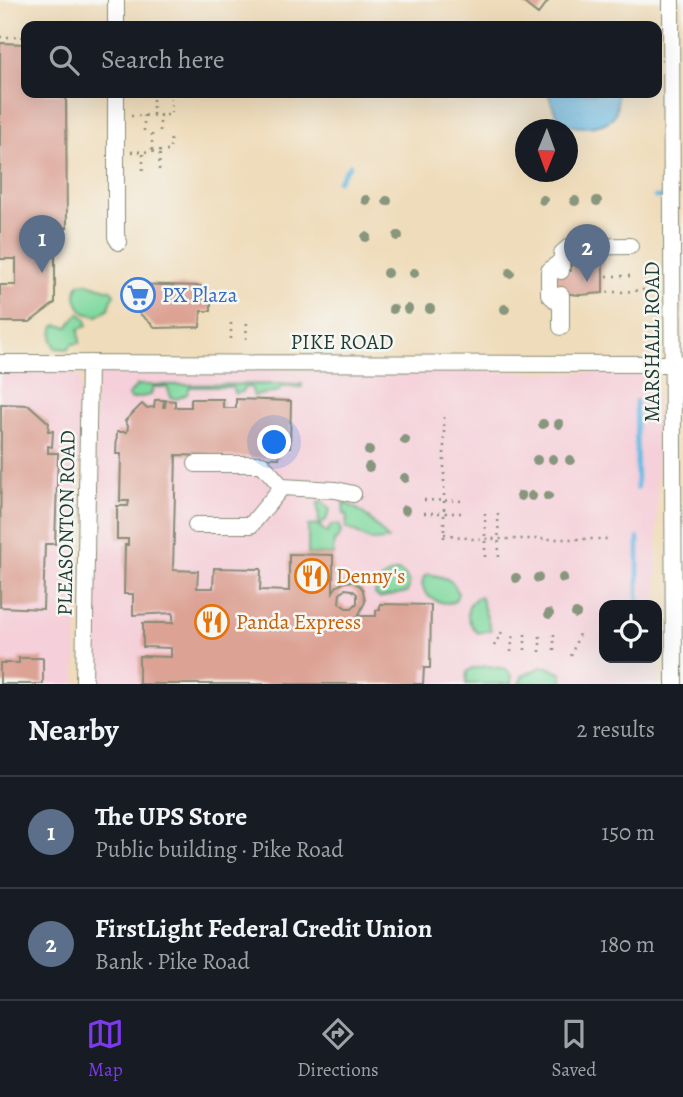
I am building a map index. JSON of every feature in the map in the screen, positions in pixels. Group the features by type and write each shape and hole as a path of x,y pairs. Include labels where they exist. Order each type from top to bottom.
{"street":[{"path":"116,0 116,21"},
{"name":"MARSHALL ROAD","path":"671,0 673,289 678,364 678,658 674,684"},
{"path":"116,98 116,237 119,242"},
{"path":"561,327 561,299 548,294 549,271 561,266 564,249 572,246 630,246"},
{"name":"PIKE ROAD","path":"0,363 678,364"},
{"name":"PLEASONTON ROAD","path":"84,684 89,363"},
{"path":"196,464 262,464 282,487 336,489 353,494"},
{"path":"196,525 251,526 282,487"}],"path":[{"path":"0,37 21,37"},
{"path":"153,98 153,115"},
{"path":"135,115 171,115 171,98"},
{"path":"144,115 144,134"},
{"path":"160,115 160,134"},
{"path":"152,134 152,151"},
{"path":"135,151 170,151 171,134"},
{"path":"143,151 143,170"},
{"path":"159,170 160,151"},
{"path":"607,275 630,276"},
{"path":"607,292 673,289"},
{"path":"231,321 231,338"},
{"path":"246,339 247,321"},
{"path":"444,413 444,536 485,539 609,539"},
{"path":"424,500 466,500"},
{"path":"424,513 466,513"},
{"path":"485,513 485,560"},
{"path":"498,513 499,560"},
{"path":"494,646 503,630"},
{"path":"511,652 513,633"},
{"path":"525,634 525,652"},
{"path":"540,634 540,652"},
{"path":"554,634 554,652"},
{"path":"571,656 579,634"}],"shaded area":[{"path":"112,369 641,373 649,376 657,389 657,600 599,600 599,663 657,663 657,684 91,684 96,385 102,373"},
{"path":"0,370 71,371 81,379 76,684 0,684"}],"green space":[{"path":"87,283 111,290 114,294 109,308 98,316 85,313 77,300 79,284"},
{"path":"79,313 86,319 87,326 79,329 80,343 72,344 68,349 56,348 52,340 53,328 57,325 68,327"},
{"path":"302,384 302,387 282,387 279,391 254,396 251,387 243,388 242,392 235,394 232,387 190,387 187,394 177,399 171,397 167,387 153,387 151,395 132,399 128,396 137,385"},
{"path":"322,501 330,510 326,520 319,526 327,533 331,525 339,525 339,536 334,541 333,555 308,554 308,526 319,525 318,502"},
{"path":"343,503 363,513 388,539 369,540 346,528 347,515 344,514"},
{"path":"399,571 408,580 407,592 379,598 375,594 380,582 386,576"},
{"path":"425,575 451,581 458,594 455,601 436,601 426,593 423,582"},
{"path":"480,596 491,630 478,633 469,618 468,608"},
{"path":"487,666 506,669 512,676 511,684 466,684 467,672"},
{"path":"542,667 562,674 562,684 519,684 523,675"}],"water":[{"path":"550,98 617,98 613,116 601,124 578,126 578,119 561,119"}],"building":[{"path":"520,0 549,0 538,14"},
{"path":"0,43 21,44 21,98 66,98 67,228 55,228 55,303 30,322 0,322 0,285 16,285 16,259 0,259"},
{"path":"571,258 603,258 603,293 580,295 553,292 553,272 571,271"},
{"path":"132,284 201,286 201,300 211,301 211,311 201,311 200,327 156,328 131,306"},
{"path":"191,399 223,399 223,408 236,408 236,399 291,401 290,447 279,447 279,458 176,455 173,570 198,571 197,588 213,588 214,568 261,569 260,590 289,591 289,554 333,555 333,592 336,587 351,581 363,590 365,602 358,616 376,616 380,604 431,605 430,668 424,668 423,684 139,684 139,656 171,657 171,648 143,647 143,623 173,623 173,613 133,615 133,594 124,594 125,545 128,545 128,539 117,539 117,506 128,506 129,501 120,501 121,454 116,454 117,432 127,432 125,421 142,404 146,408 154,407 155,400 164,400 165,407 166,400 175,401 175,407 191,407","holes":["345,589 357,594 357,603 352,608 346,608 339,603 340,594"]},
{"path":"1,404 29,405 49,423 48,431 53,431 52,447 48,446 48,453 58,453 55,544 45,544 43,609 0,607"},
{"path":"19,658 43,658 43,684 0,684 0,663 19,663"}],"waterway":[{"path":"338,181 350,165"},
{"path":"655,197 668,197"},
{"path":"636,401 637,488"},
{"path":"638,538 638,600"}],"place":[{"name":"The UPS Store","path":"42,273"},
{"name":"FirstLight Federal Credit Union","path":"587,282"},
{"name":"PX Plaza","path":"138,295"},
{"name":"Denny's","path":"312,576"},
{"name":"Panda Express","path":"212,622"}]}
